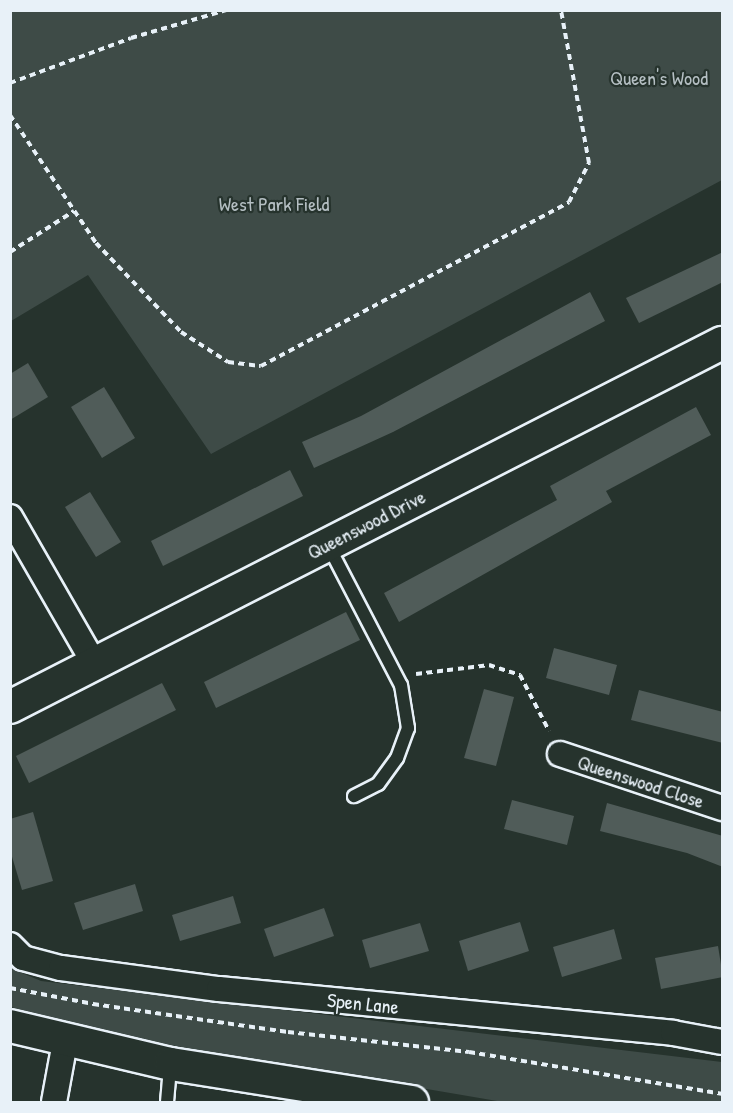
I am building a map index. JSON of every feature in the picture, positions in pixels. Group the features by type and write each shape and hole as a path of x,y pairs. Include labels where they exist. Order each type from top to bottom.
{"street":[{"name":"Queenswood Drive","path":"10,707 723,343"},
{"path":"10,517 94,663"},
{"name":"Queenswood Close","path":"560,754 723,808"},
{"name":"Spen Lane","path":"10,945 23,958 61,968 253,992 673,1033 723,1042"},
{"path":"10,1026 65,1042 171,1065 412,1102"},
{"path":"54,1102 65,1042"}],"lane":[{"path":"328,544 397,676 408,728 398,758 378,784 354,796"},
{"path":"167,1102 171,1065"}],"path":[{"path":"10,82 130,38 227,10"},
{"path":"10,115 96,243 181,332 228,362 261,366 569,202 589,162 561,10"},
{"path":"10,252 74,211"},
{"path":"397,676 489,665 520,675 560,754"},
{"path":"10,988 93,1004 288,1032 469,1052 723,1094"}],"green space":[{"name":"West Park Field","path":"11,10 722,11 722,180 211,454 88,275 11,321"},
{"path":"10,968 41,981 722,1062 722,1102 503,1102 117,1036 11,1007"}],"building":[{"path":"723,252 723,282 639,323 626,298"},
{"path":"590,292 605,321 393,432 314,468 302,442 361,416"},
{"path":"28,363 48,397 10,420 10,374"},
{"path":"104,387 135,438 102,458 71,407"},
{"path":"696,407 711,435 606,491 612,502 399,622 384,593 557,500 550,486"},
{"path":"290,470 303,496 163,566 151,541"},
{"path":"90,492 121,542 96,557 65,507"},
{"path":"346,612 360,640 216,708 204,682"},
{"path":"554,648 617,665 609,695 546,678"},
{"path":"162,683 176,710 29,783 16,756"},
{"path":"484,689 514,697 496,766 464,758"},
{"path":"639,690 723,712 723,743 631,720"},
{"path":"512,800 574,816 567,845 504,829"},
{"path":"607,803 723,836 723,867 687,853 600,831"},
{"path":"33,812 53,881 22,890 10,850 10,819"},
{"path":"135,884 143,911 83,930 74,903"},
{"path":"233,896 241,923 180,941 172,915"},
{"path":"324,908 334,936 274,957 264,929"},
{"path":"520,922 529,951 468,971 459,941"},
{"path":"420,923 429,951 370,968 362,940"},
{"path":"614,929 622,959 562,977 553,947"},
{"path":"718,946 723,977 661,989 655,958"}],"park label":[{"name":"Queen's Wood","path":"659,77"}]}
